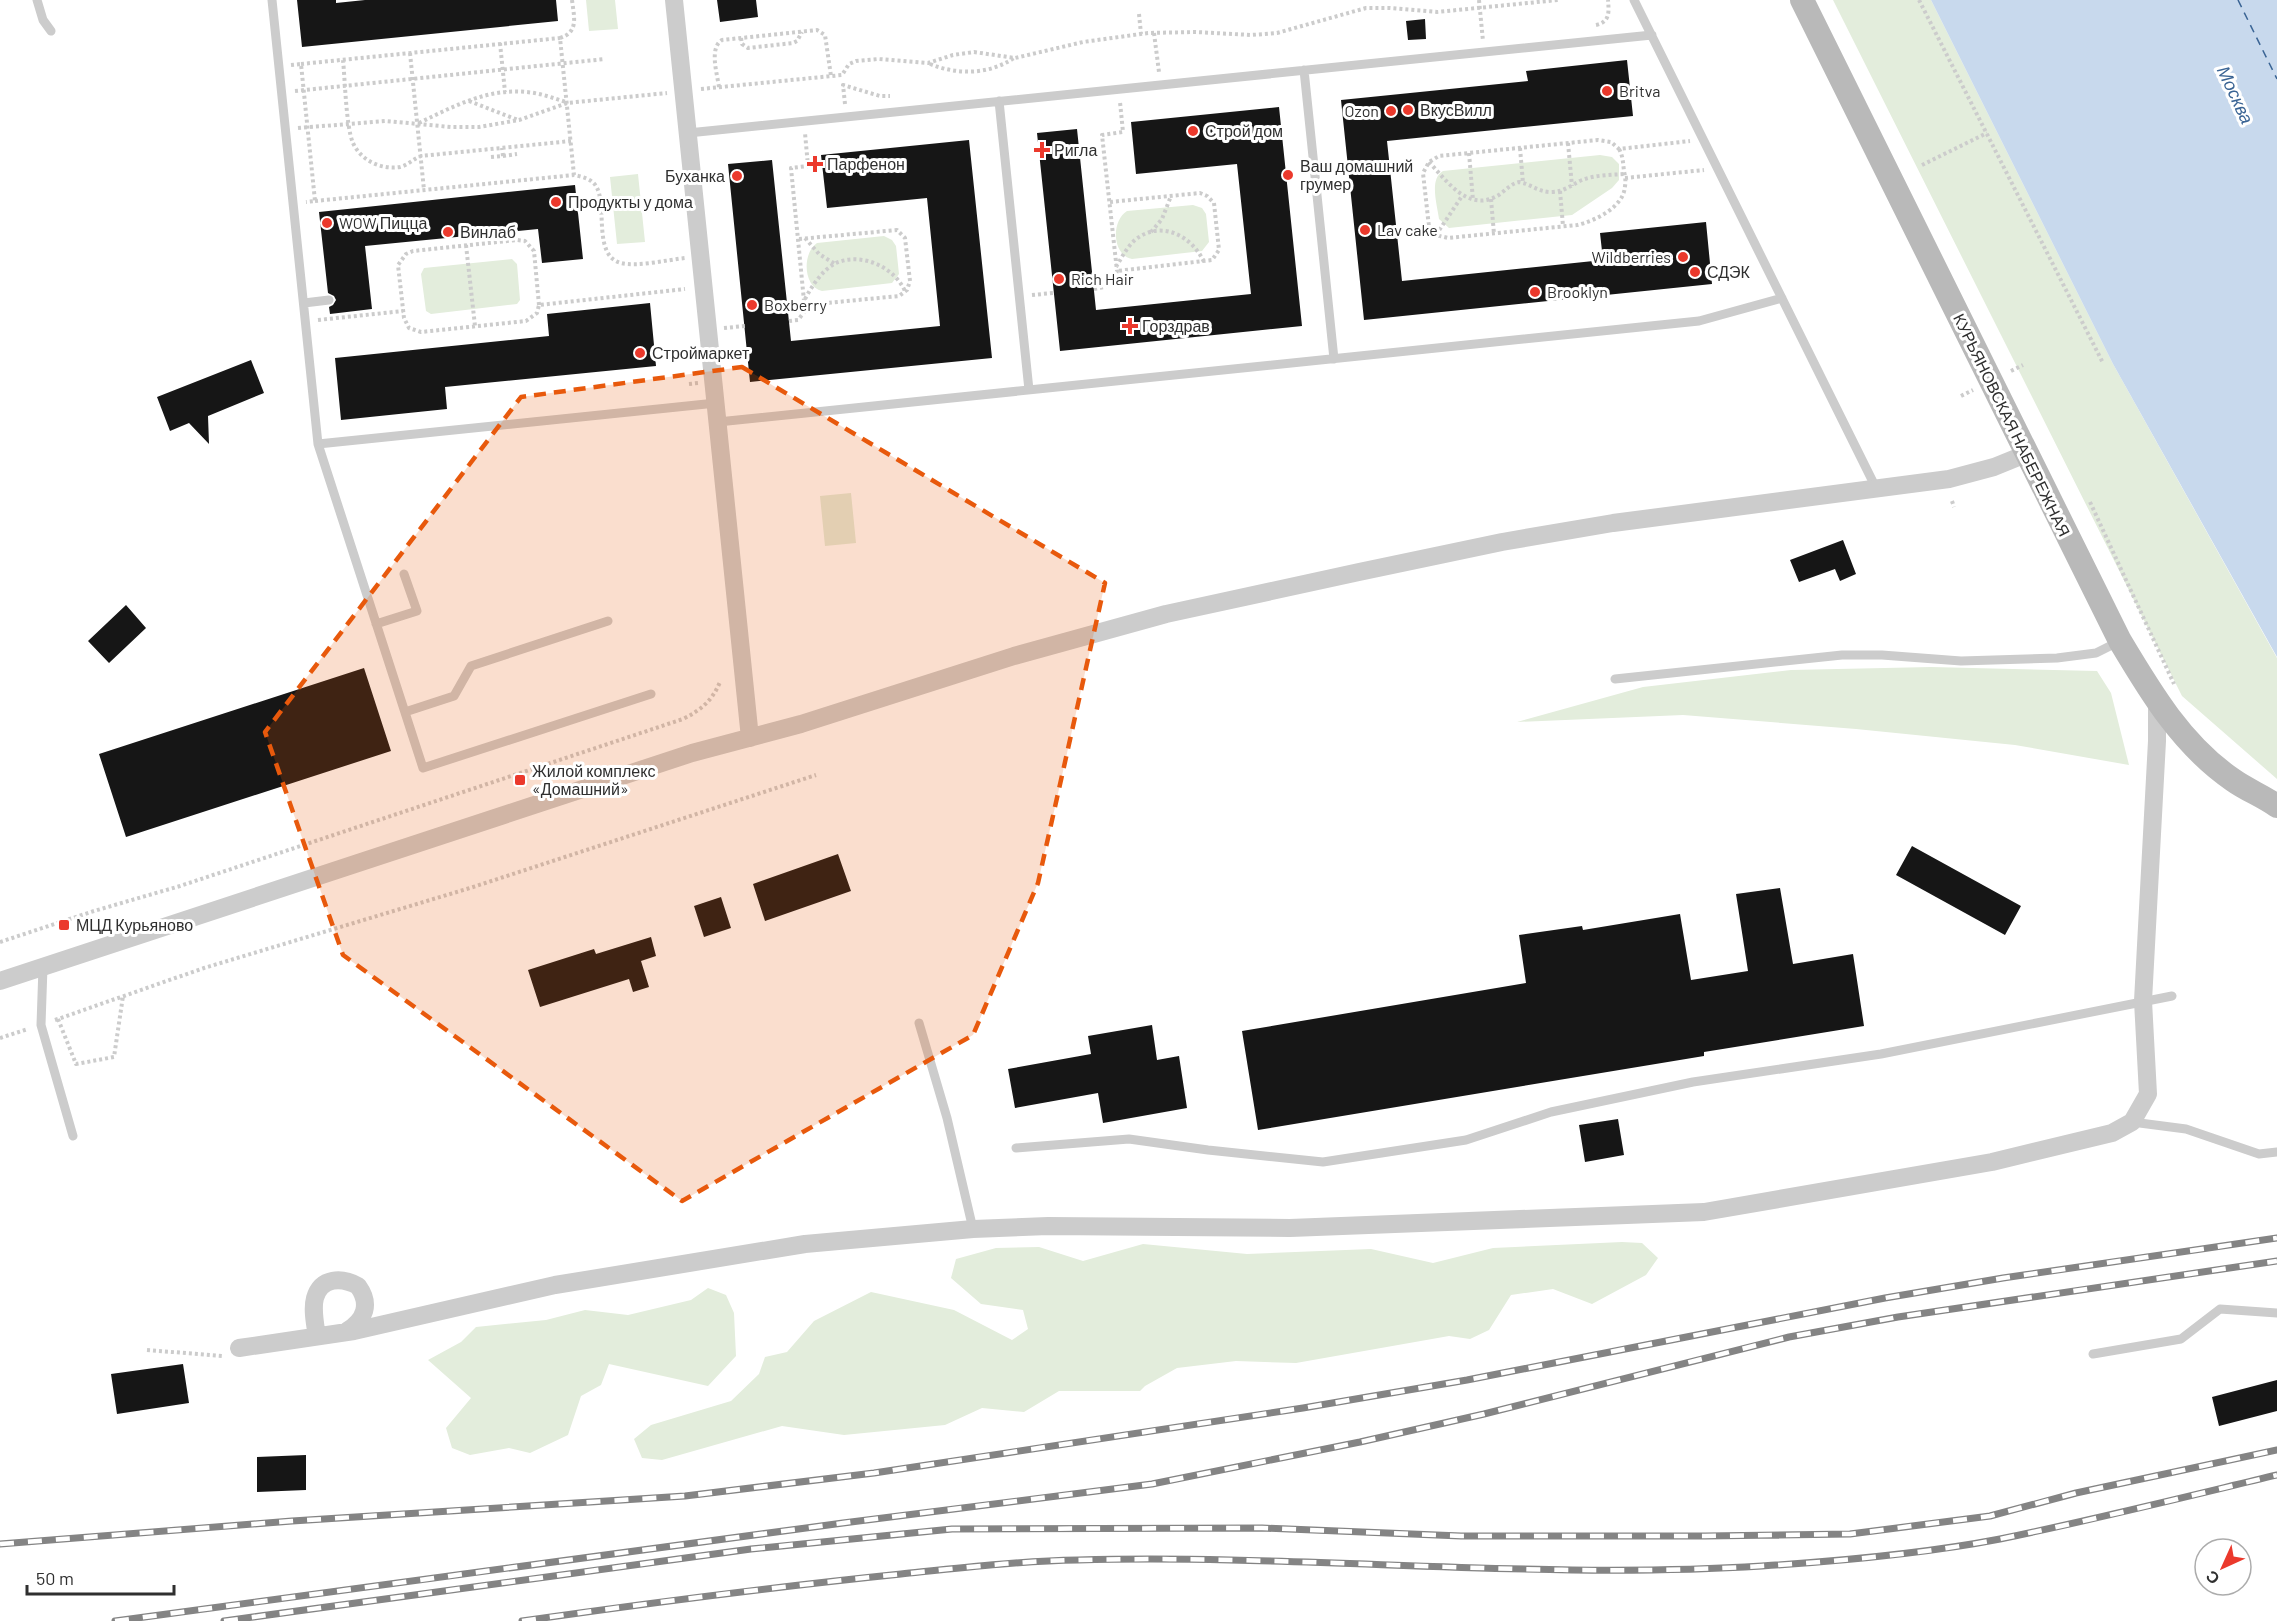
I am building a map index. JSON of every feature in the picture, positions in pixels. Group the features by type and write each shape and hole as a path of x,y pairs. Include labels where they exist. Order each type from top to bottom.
{"main road":[{"name":"КУРЬЯНОВСКАЯ НАБЕРЕЖНАЯ","path":"1802,0 2120,641 2157,702 2193,746 2233,780 2277,806"}],"street":[{"path":"674,0 750,738"},
{"path":"0,981 692,753 801,724 1014,656 1177,612 1502,542 1686,512 1949,479 1994,468 2026,454"},
{"path":"234,1353 345,1332 555,1285 805,1244 1048,1226 1290,1228 1704,1212 1992,1162 2112,1133 2132,1122 2148,1094 2143,1001 2157,741 2157,702"},
{"path":"316,1336 315,1299 324,1284 341,1279 358,1286 366,1302 362,1319 345,1332"},
{"path":"363,1294 387,1312 399,1316 417,1316"}],"lane":[{"path":"37,0 44,20 51,31"},
{"path":"272,0 318,444 423,768 651,694"},
{"path":"1634,0 1876,488"},
{"path":"688,133 1652,35"},
{"path":"1304,70 1334,358"},
{"path":"999,101 1029,390"},
{"path":"318,444 1029,390 1699,321 1782,298"},
{"path":"304,303 329,300"},
{"path":"376,624 417,611 404,574"},
{"path":"405,712 454,696 471,666 609,621"},
{"path":"1615,679 1842,656 1882,655 1961,661 2057,658 2096,653 2120,641"},
{"path":"43,967 41,1025 73,1136"},
{"path":"1016,1148 1129,1139 1323,1162 1466,1140 1551,1113 1693,1082 1881,1054 2172,996"},
{"path":"919,1023 947,1118 973,1230"},
{"path":"2132,1122 2186,1129 2259,1154 2277,1152"},
{"path":"2093,1354 2181,1340 2220,1309 2277,1313"}],"path":[{"path":"288,54 289,65 560,38 572,32 575,25 572,0"},
{"path":"1479,0 1484,52"},
{"path":"846,117 842,75 849,64 868,59 928,63 952,71 978,72 994,68 1015,58 1083,42 1141,34 1196,32 1251,35 1276,33 1366,9 1389,8 1437,12 1558,0"},
{"path":"1588,25 1600,24 1607,20 1608,0"},
{"path":"1919,0 2103,363"},
{"path":"1139,14 1141,34"},
{"path":"719,87 716,46 722,40 817,30 825,35 831,76"},
{"path":"741,38 742,44 748,48 793,43 797,41 802,32"},
{"path":"1154,33 1160,85"},
{"path":"1471,37 1494,35"},
{"path":"560,38 574,175"},
{"path":"500,43 505,92"},
{"path":"410,52 424,190"},
{"path":"928,63 953,55 974,52 1015,58"},
{"path":"282,92 605,59"},
{"path":"343,60 353,144 363,156 376,164 385,167 399,167 421,156 571,141"},
{"path":"301,64 315,201"},
{"path":"1158,69 1170,68"},
{"path":"286,129 386,121 472,127 497,125 519,120 567,103 842,75"},
{"path":"843,85 880,96 894,96"},
{"path":"1116,269 1102,135 1123,132 1118,89"},
{"path":"417,124 469,101 505,92 525,91 567,103"},
{"path":"469,101 519,120"},
{"path":"804,121 808,166 792,168 805,303"},
{"path":"1922,165 1987,133"},
{"path":"1619,148 1622,154 1626,188 1610,209 1586,223 1448,238 1436,235 1428,222 1423,173 1429,162 1439,156 1568,143 1605,141 1619,148 1704,140"},
{"path":"1568,143 1572,186"},
{"path":"502,148 503,156"},
{"path":"1520,148 1523,183"},
{"path":"1468,153 1473,200"},
{"path":"491,157 517,154"},
{"path":"1429,162 1462,195 1473,200 1491,199 1501,194 1510,185 1523,183 1539,190 1560,191 1594,177 1718,168"},
{"path":"293,204 574,175 585,177 598,190 604,242 612,259 620,263 631,264 701,257"},
{"path":"1560,191 1563,226"},
{"path":"1110,202 1200,193 1207,196 1214,203 1219,250 1212,260 1204,262 1116,269"},
{"path":"1436,235 1462,195"},
{"path":"1094,289 1106,288 1112,284 1116,269 1131,244 1151,232 1162,219 1171,196"},
{"path":"1491,199 1494,234"},
{"path":"799,239 897,230 905,238 910,281 905,291 899,296 805,303"},
{"path":"1151,232 1169,231 1186,238 1194,244 1204,262"},
{"path":"805,238 819,254 835,264"},
{"path":"517,240 531,245 534,250 540,304 537,313 526,321 415,331 409,328 403,311 398,265 401,259 413,251 466,245 517,240"},
{"path":"466,245 475,326"},
{"path":"789,321 801,318 814,284 835,264 857,260 882,266 895,276 905,291"},
{"path":"540,304 704,287"},
{"path":"1020,296 1053,293"},
{"path":"324,319 403,311"},
{"path":"2011,371 2022,365"},
{"path":"1961,396 1973,390"},
{"path":"1952,501 1954,507"},
{"path":"2090,502 2175,686"},
{"path":"0,942 180,886 683,719 708,702 715,694 720,682"},
{"path":"0,1038 204,968 480,884 816,775"},
{"path":"58,1019 76,1064 114,1057 123,996"},
{"path":"147,1350 234,1353"}],"highlighted area":[{"path":"742,367 1105,583 1038,883 973,1035 682,1201 343,955 265,732 521,397"}],"green space":[{"path":"586,0 615,0 618,29 589,31"},
{"path":"1833,0 1931,0 2113,364 2277,658 2277,779 2182,696"},
{"path":"1600,155 1612,157 1619,164 1619,180 1612,188 1572,215 1449,228 1439,219 1435,186 1436,180 1443,171"},
{"path":"638,174 645,242 617,244 610,177"},
{"path":"1193,205 1202,208 1206,214 1209,242 1202,251 1132,259 1125,256 1117,245 1118,222 1127,211"},
{"path":"884,236 892,240 896,246 899,274 892,283 822,291 811,283 808,277 807,262 812,248 817,243"},
{"path":"512,259 517,264 520,300 517,304 431,314 426,311 421,274 424,268"},
{"path":"851,493 856,543 825,546 820,496"},
{"path":"1931,667 2097,671 2111,693 2129,765 2015,745 1683,715 1517,722 1643,687 1791,670"},
{"path":"1642,1243 1658,1258 1646,1275 1592,1304 1553,1289 1511,1295 1489,1330 1470,1339 1449,1336 1296,1363 1236,1361 1177,1368 1140,1391 1059,1391 1024,1412 982,1408 945,1425 844,1435 782,1426 662,1460 642,1458 634,1439 651,1425 731,1401 759,1374 765,1357 787,1352 814,1321 871,1292 954,1310 1012,1340 1028,1329 1023,1310 981,1304 951,1278 956,1259 996,1248 1039,1247 1083,1261 1143,1244 1247,1254 1371,1249 1433,1263 1493,1248"},
{"path":"708,1288 726,1295 734,1313 736,1356 708,1386 609,1364 601,1385 581,1396 568,1435 530,1453 509,1448 470,1455 452,1448 446,1428 471,1398 428,1360 461,1342 476,1327 546,1320 585,1310 628,1315 691,1300"}],"water":[{"name":"Москва","path":"1931,0 2277,0 2277,657 2113,364"}],"building":[{"path":"297,0 336,0 336,3 365,0 556,0 558,21 302,47"},
{"path":"717,0 756,0 758,17 720,22"},
{"path":"1425,19 1426,39 1408,40 1406,21"},
{"path":"1627,60 1633,116 1387,141 1402,281 1603,260 1600,233 1706,222 1712,284 1364,320 1341,100 1528,81 1526,71"},
{"path":"1279,107 1302,326 1060,351 1037,133 1077,129 1096,310 1251,294 1237,164 1136,174 1131,122"},
{"path":"969,140 992,358 750,382 728,164 772,160 791,341 940,326 927,198 827,208 821,155"},
{"path":"575,185 583,259 542,263 538,229 365,246 372,309 330,314 329,307 336,300 328,293 319,212"},
{"path":"650,303 656,366 445,387 447,409 341,420 335,358 549,336 547,314"},
{"path":"251,360 264,393 208,416 209,444 189,423 170,431 157,397"},
{"path":"1843,540 1856,574 1840,581 1835,569 1799,582 1790,560"},
{"path":"126,605 146,628 109,663 88,641"},
{"path":"364,668 391,751 126,837 99,754"},
{"path":"1912,846 2021,906 2005,935 1896,875"},
{"path":"838,854 851,891 765,921 753,884"},
{"path":"1780,888 1793,964 1853,954 1864,1026 1704,1052 1704,1056 1258,1130 1242,1031 1526,983 1519,935 1582,926 1583,930 1680,914 1691,980 1748,971 1736,894"},
{"path":"721,897 731,928 704,937 694,906"},
{"path":"651,937 656,956 641,961 649,987 633,992 629,979 540,1007 528,970 594,949 596,954"},
{"path":"1152,1025 1157,1060 1179,1056 1187,1108 1103,1123 1098,1093 1015,1108 1008,1069 1091,1054 1088,1036"},
{"path":"1618,1119 1624,1155 1585,1162 1579,1125"},
{"path":"183,1364 189,1403 117,1414 111,1374"},
{"path":"2277,1380 2277,1411 2219,1426 2212,1397"},
{"path":"306,1455 306,1490 257,1492 257,1457"}],"ferry route":[{"path":"2238,0 2277,79"}],"railway":[{"path":"0,1544 292,1521 685,1496 874,1473 1303,1408 1467,1380 1885,1298 2003,1278 2277,1238"},
{"path":"115,1621 843,1523 1152,1484 1360,1442 1484,1414 1789,1337 1898,1317 2277,1261"},
{"path":"224,1621 751,1549 952,1529 1262,1528 1461,1536 1850,1534 1990,1516 2076,1493 2277,1450"},
{"path":"522,1621 806,1584 1011,1563 1164,1559 1506,1569 1676,1570 1822,1562 1911,1553 2000,1539 2277,1475"}],"place":[{"name":"Britva","path":"1607,91"},
{"name":"ВкусВилл","path":"1408,110"},
{"name":"Ozon","path":"1391,111"},
{"name":"Строй дом","path":"1193,131"},
{"name":"Ригла","path":"1042,150"},
{"name":"Парфенон","path":"815,164"},
{"name":"Ваш домашний грумер","path":"1288,175"},
{"name":"Буханка","path":"737,176"},
{"name":"Продукты у дома","path":"556,202"},
{"name":"WOW Пицца","path":"327,223"},
{"name":"Lav cake","path":"1365,230"},
{"name":"Винлаб","path":"448,232"},
{"name":"Wildberries","path":"1683,257"},
{"name":"СДЭК","path":"1695,272"},
{"name":"Rich Hair","path":"1059,279"},
{"name":"Brooklyn","path":"1535,292"},
{"name":"Boxberry","path":"752,305"},
{"name":"Горздрав","path":"1130,326"},
{"name":"Строймаркет","path":"640,353"},
{"name":"Жилой комплекс «Домашний»","path":"520,780"},
{"name":"МЦД Курьяново","path":"64,925"}]}
